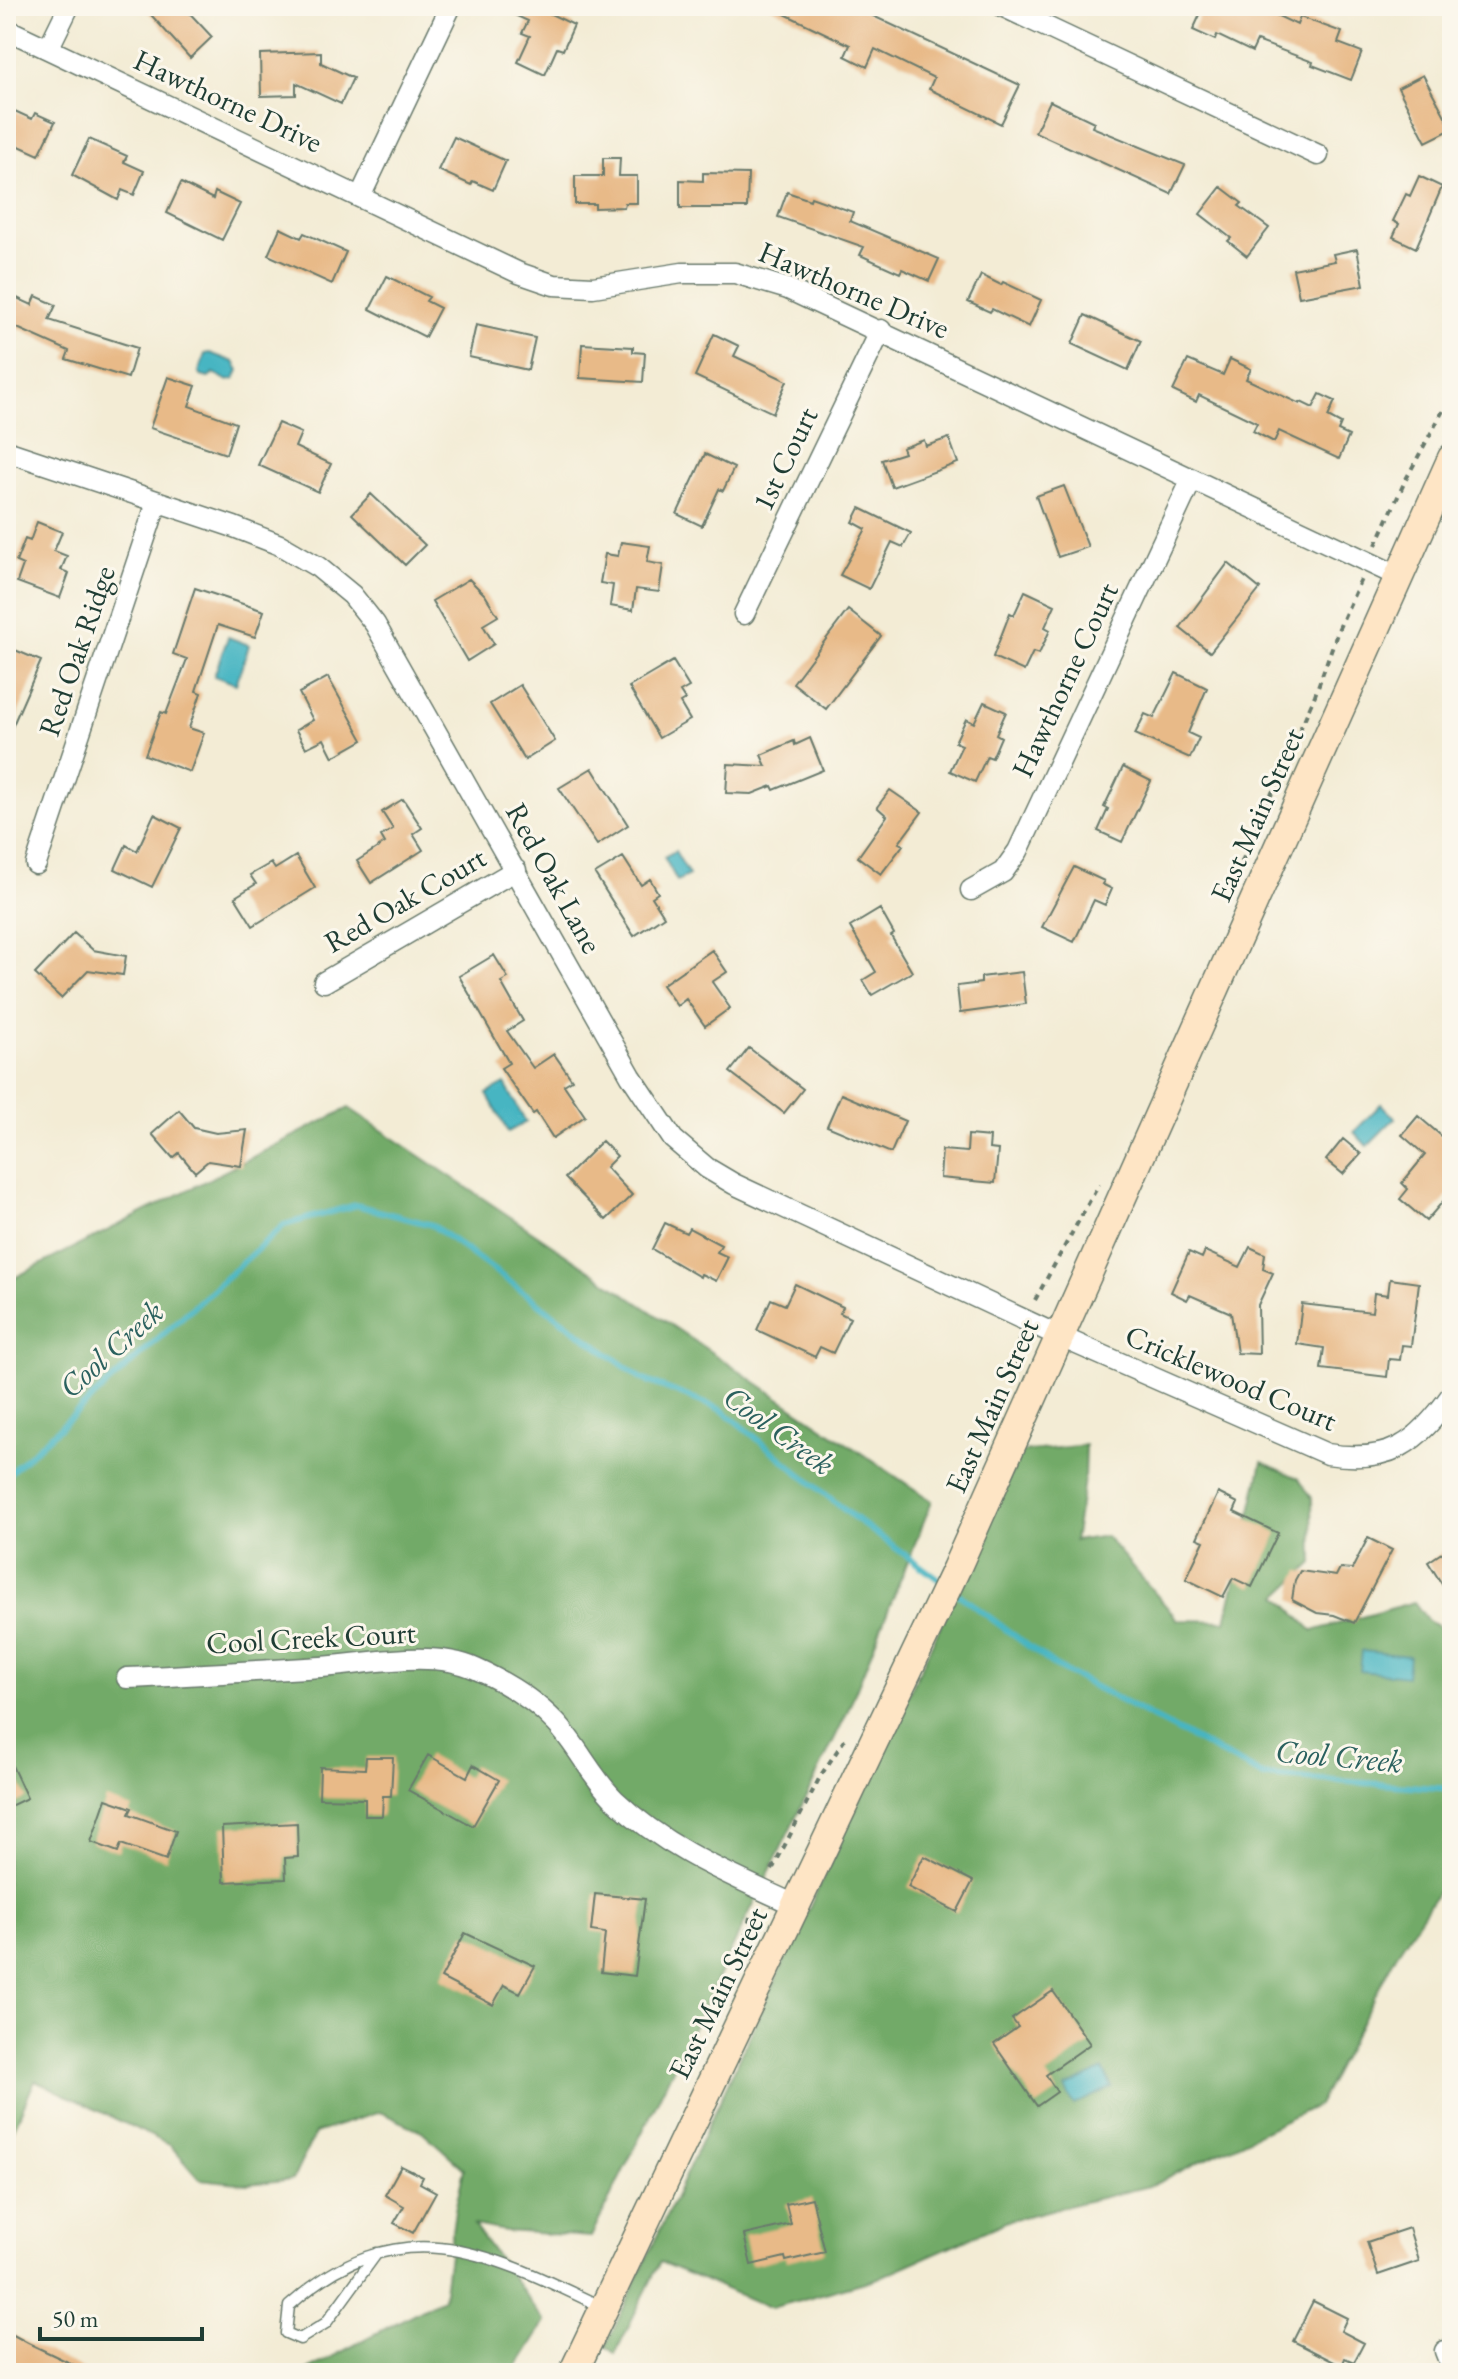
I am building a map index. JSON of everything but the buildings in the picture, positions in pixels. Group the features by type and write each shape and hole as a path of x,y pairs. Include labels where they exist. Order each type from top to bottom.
{"main road":[{"name":"East Main Street","path":"573,2373 948,1587 1452,458"}],"street":[{"path":"48,49 69,6"},
{"path":"360,197 451,6"},
{"path":"1002,6 1318,155"},
{"name":"Hawthorne Drive","path":"6,29 519,273 554,285 593,287 682,273 735,273 788,289 881,330 1400,577"},
{"name":"1st Court","path":"744,614 881,330"},
{"name":"Red Oak Lane","path":"6,451 280,545 318,567 352,595 375,624 631,1076 673,1139 707,1168 734,1184 1061,1337"},
{"name":"Hawthorne Court","path":"971,890 1003,872 1018,851 1192,479"},
{"name":"Red Oak Ridge","path":"36,864 157,502"},
{"name":"Red Oak Court","path":"324,982 516,870"},
{"name":"Cricklewood Court","path":"1061,1337 1308,1447 1352,1458 1376,1457 1416,1438 1452,1394"},
{"name":"Cool Creek Court","path":"127,1678 399,1660 435,1661 474,1668 517,1692 557,1724 612,1798 647,1828 673,1846 797,1906"}],"lane":[{"path":"377,2253 326,2323 300,2339 286,2333 289,2306 314,2283 356,2259 377,2253 414,2246 468,2252 500,2262 604,2308"}],"path":[{"path":"1375,548 1405,481 1452,394"},
{"path":"1232,886 1361,580"},
{"path":"1035,1300 1104,1175"}],"green space":[{"path":"349,1108 932,1501 846,1715 591,2237 505,2231 474,2225 545,2322 513,2373 302,2373 443,2298 464,2169 422,2131 380,2112 315,2133 293,2179 248,2184 200,2179 170,2145 35,2080 6,2146 6,1282"},
{"path":"1085,1445 1084,1480 1074,1541 1106,1536 1178,1620 1226,1621 1262,1462 1298,1478 1312,1498 1313,1563 1278,1596 1313,1631 1414,1602 1429,1622 1452,1633 1452,1871 1396,1955 1318,2105 1149,2186 1010,2220 876,2279 771,2308 660,2262 615,2354 606,2346 1021,1452"}],"water":[{"path":"205,354 234,362 239,370 235,379 228,381 214,373 208,378 201,376 199,372"},
{"path":"228,637 249,645 236,684 214,676"},
{"path":"675,851 689,875 677,881 664,857"},
{"path":"505,1084 526,1122 508,1132 487,1094"},
{"path":"1381,1104 1395,1118 1367,1146 1354,1132"},
{"path":"1362,1651 1409,1656 1407,1676 1360,1671"},
{"path":"1103,2069 1112,2087 1074,2105 1065,2088"}],"waterway":[{"name":"Cool Creek","path":"6,1476 284,1225 356,1205 432,1225 642,1379 722,1410 852,1516 941,1581"},
{"name":"Cool Creek","path":"953,1590 1055,1666 1264,1776 1452,1789"}]}
